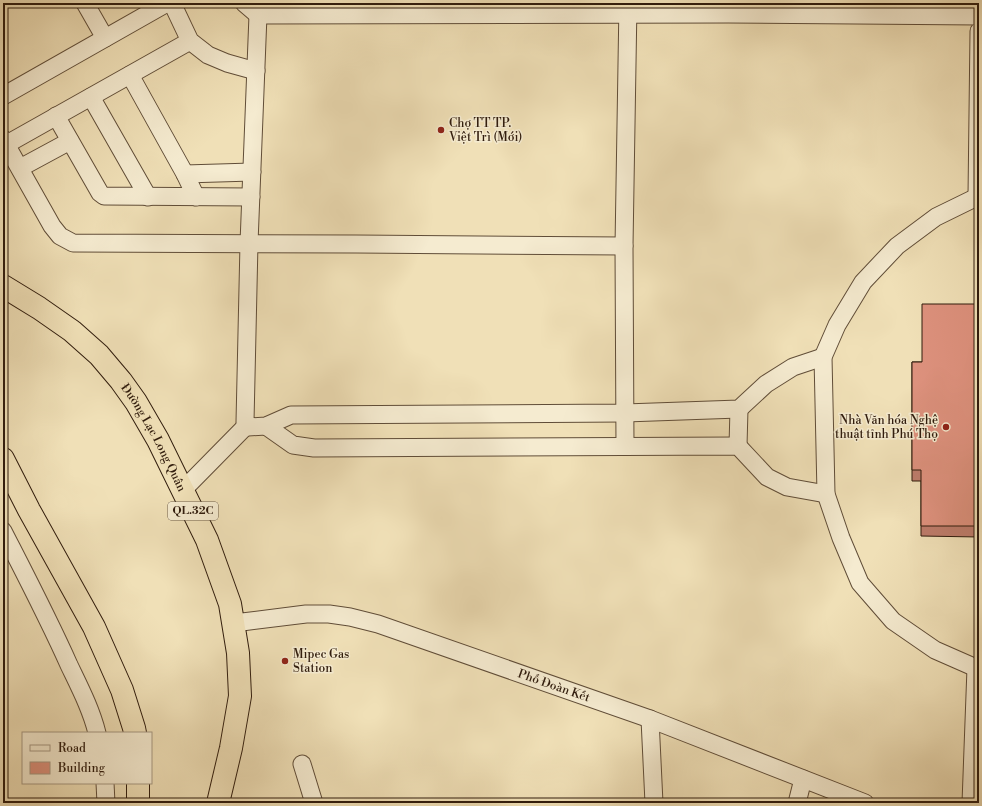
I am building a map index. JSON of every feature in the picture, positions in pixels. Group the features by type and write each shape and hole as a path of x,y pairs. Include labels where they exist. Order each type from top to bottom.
{"highway":[{"name":"Đường Lạc Long Quân","path":"3,286 66,327 99,355 121,381 136,402 158,440 207,540 230,604 238,653 240,696 231,748 218,803"},
{"path":"3,459 29,510 94,627 122,690 135,732"},
{"path":"138,784 138,803"}],"street":[{"path":"85,3 105,38"},
{"path":"3,96 167,3"},
{"path":"172,3 190,40 208,56 256,71"},
{"path":"244,3 258,15 728,8 846,9 979,16"},
{"path":"625,446 624,246 628,9"},
{"path":"246,426 249,243 258,15"},
{"path":"972,803 977,668 935,650 893,621 860,583 841,538 826,494 824,357 837,325 868,276 898,246 936,217 978,196 979,31"},
{"path":"190,40 56,116 5,142 52,226 60,236 73,243 624,246"},
{"path":"130,75 185,174 196,197"},
{"path":"91,96 148,197"},
{"path":"56,116 100,193 104,196 251,197"},
{"path":"20,168 70,141"},
{"path":"185,174 252,172"},
{"path":"246,426 266,426 292,415 625,413 739,409 766,384 793,367 824,357"},
{"path":"739,409 738,446 767,476 787,487 826,494"},
{"path":"182,490 246,426"},
{"path":"266,426 293,445 314,448 738,446"},
{"path":"3,531 54,633 93,718 97,732"},
{"name":"Phố Đoàn Kết","path":"234,623 306,614 328,614 371,622 650,720 866,803"},
{"path":"650,720 654,803"},
{"path":"302,764 314,803"},
{"path":"797,803 803,779"},
{"path":"105,784 106,803"}],"building":[{"name":"Nhà Văn hóa Nghệ thuật tỉnh Phú Thọ","path":"922,304 979,304 979,526 921,526 921,470 912,470 912,362 922,362"}],"place":[{"name":"Chợ TT TP. Việt Trì (Mới)","path":"441,130"},
{"name":"Nhà Văn hóa Nghệ thuật tỉnh Phú Thọ","path":"946,427"},
{"name":"Mipec Gas Station","path":"285,661"}]}
